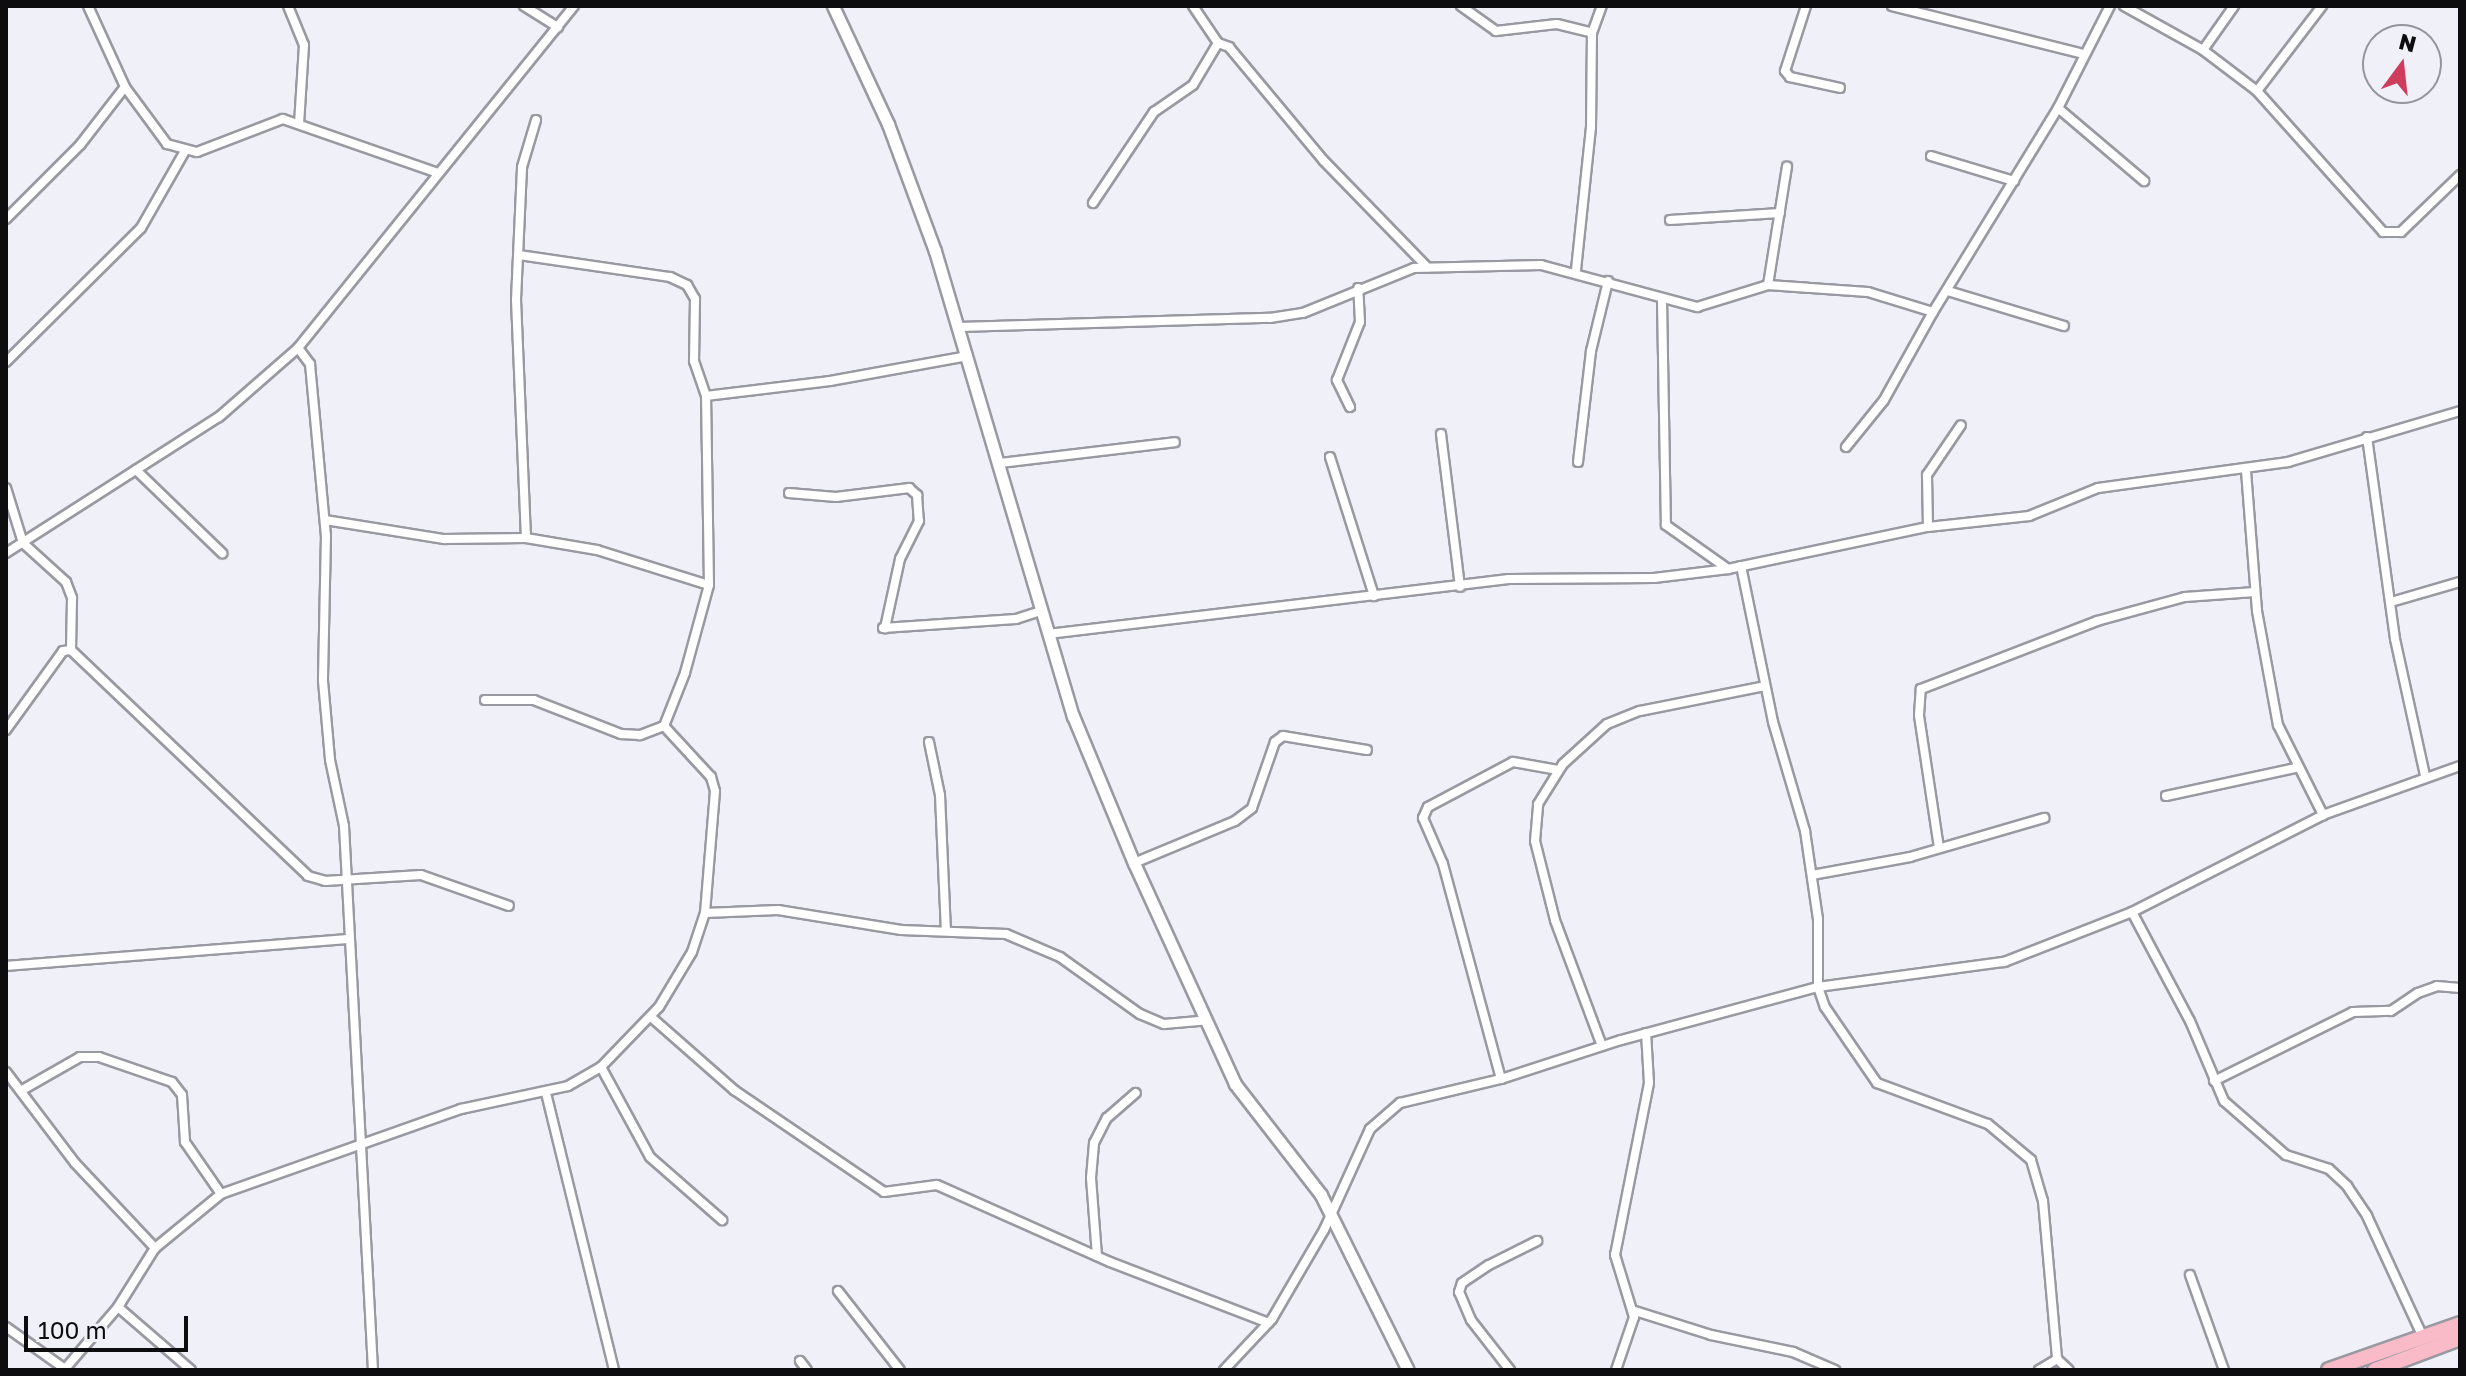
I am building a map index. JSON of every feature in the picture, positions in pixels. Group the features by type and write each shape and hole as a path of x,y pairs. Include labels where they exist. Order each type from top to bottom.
{"main road":[{"path":"2329,1370 2460,1324"},
{"path":"2375,1370 2392,1367 2460,1338"}],"street":[{"path":"88,6 125,87 153,131 185,151 197,152 270,121 299,124 438,173"},
{"path":"288,6 304,45 299,124"},
{"path":"524,6 558,27"},
{"path":"6,553 219,417 298,348 574,6"},
{"path":"833,6 888,124 959,327 1073,716 1134,863 1202,1021 1235,1084 1330,1210 1408,1370"},
{"path":"1193,6 1218,43 1229,47 1324,161 1427,267"},
{"path":"1461,6 1496,31 1557,24 1592,33"},
{"path":"1576,270 1591,127 1592,33 1602,6"},
{"path":"1806,6 1784,64 1786,75 1840,88"},
{"path":"1892,6 2083,54"},
{"path":"1846,447 1884,400 1933,312 2058,108 2110,6"},
{"path":"2124,6 2203,50 2257,91 2383,232 2401,232 2460,175"},
{"path":"2203,50 2234,6"},
{"path":"2257,91 2322,6"},
{"path":"1093,203 1154,112 1193,85 1218,43"},
{"path":"6,219 80,145 125,87"},
{"path":"2058,108 2144,181"},
{"path":"526,538 519,255 522,167 536,120"},
{"path":"6,362 141,228 185,151"},
{"path":"1931,156 2014,181"},
{"path":"1768,285 1787,167"},
{"path":"1670,220 1780,213"},
{"path":"485,700 534,700 621,734 640,735 664,726 685,673 709,585 706,396 694,361 695,299 687,285 670,277 519,255"},
{"path":"959,327 1270,318 1303,313 1392,274 1427,267 1541,265 1576,270 1662,300 1714,305 1768,285 1868,292 1933,312"},
{"path":"1578,462 1591,351 1608,281"},
{"path":"1350,407 1337,380 1360,322 1358,288"},
{"path":"1948,291 2064,326"},
{"path":"1662,300 1666,525 1728,569"},
{"path":"298,348 310,364 325,520 329,610 323,681 330,760 344,826 347,939 373,1370"},
{"path":"706,396 830,381 968,356"},
{"path":"1048,634 1509,579 1654,578 1728,569 1928,527 2029,516 2098,488 2246,471 2460,411"},
{"path":"1928,527 1927,475 1961,425"},
{"path":"1441,434 1460,587"},
{"path":"2367,437 2391,602 2425,776"},
{"path":"1000,463 1175,442"},
{"path":"1330,457 1374,596"},
{"path":"136,470 222,553"},
{"path":"2246,471 2255,592 2278,725 2296,768 2323,815"},
{"path":"6,488 23,543 66,582 72,598 71,650 294,868 325,881 421,875 509,906"},
{"path":"789,493 836,497 909,488 917,495 919,521 900,559 884,628 1016,619 1041,611"},
{"path":"325,520 444,539 526,538 597,550 709,585"},
{"path":"1741,566 1765,686 1805,831 1812,875 1818,987 1834,1021 1877,1083 1988,1124 2031,1160 2043,1201 2057,1359 2069,1370"},
{"path":"2391,602 2460,582"},
{"path":"1939,848 1919,715 1921,689 2097,621 2185,597 2255,592"},
{"path":"6,730 63,651 71,650"},
{"path":"1602,1046 1559,933 1535,841 1538,804 1558,770 1588,737 1626,716 1765,686"},
{"path":"6,1327 65,1369 118,1307 155,1248 221,1194 360,1149 461,1109 546,1093 601,1067 651,1017 692,952 705,913 715,791 702,764 664,726"},
{"path":"1134,863 1235,821 1252,808 1275,742 1283,736 1367,750"},
{"path":"929,742 940,795 946,930"},
{"path":"1501,1079 1443,864 1423,818 1428,807 1513,762 1558,770"},
{"path":"1224,1370 1269,1323 1324,1230 1330,1210 1370,1129 1386,1110 1501,1079 1646,1033 1818,987 2004,962 2132,912 2323,815 2460,766"},
{"path":"2166,796 2296,768"},
{"path":"1812,875 1939,848 2044,818"},
{"path":"705,913 778,910 901,930 1006,934 1035,943 1140,1014 1184,1027 1202,1021"},
{"path":"2132,912 2190,1021 2214,1081 2240,1120 2286,1155 2329,1169 2347,1186 2367,1216 2423,1337"},
{"path":"6,966 347,939"},
{"path":"2214,1081 2353,1012 2391,1011 2418,993 2437,986 2460,988"},
{"path":"651,1017 734,1090 884,1192 937,1185 1097,1256 1269,1323"},
{"path":"1616,1370 1635,1311 1615,1255 1649,1083 1646,1033"},
{"path":"24,1089 80,1057 99,1057 172,1082 182,1095 185,1142 221,1194"},
{"path":"601,1067 650,1157 722,1220"},
{"path":"6,1072 24,1089 75,1163 155,1248"},
{"path":"546,1093 614,1370"},
{"path":"1097,1256 1091,1178 1094,1143 1107,1118 1136,1093"},
{"path":"1510,1370 1471,1320 1459,1292 1462,1283 1489,1265 1537,1241"},
{"path":"2190,1275 2224,1370"},
{"path":"838,1291 900,1370"},
{"path":"118,1307 191,1370"},
{"path":"1635,1311 1711,1335 1793,1352 1835,1370"},
{"path":"2039,1370 2057,1359"},
{"path":"800,1361 807,1370"}]}
